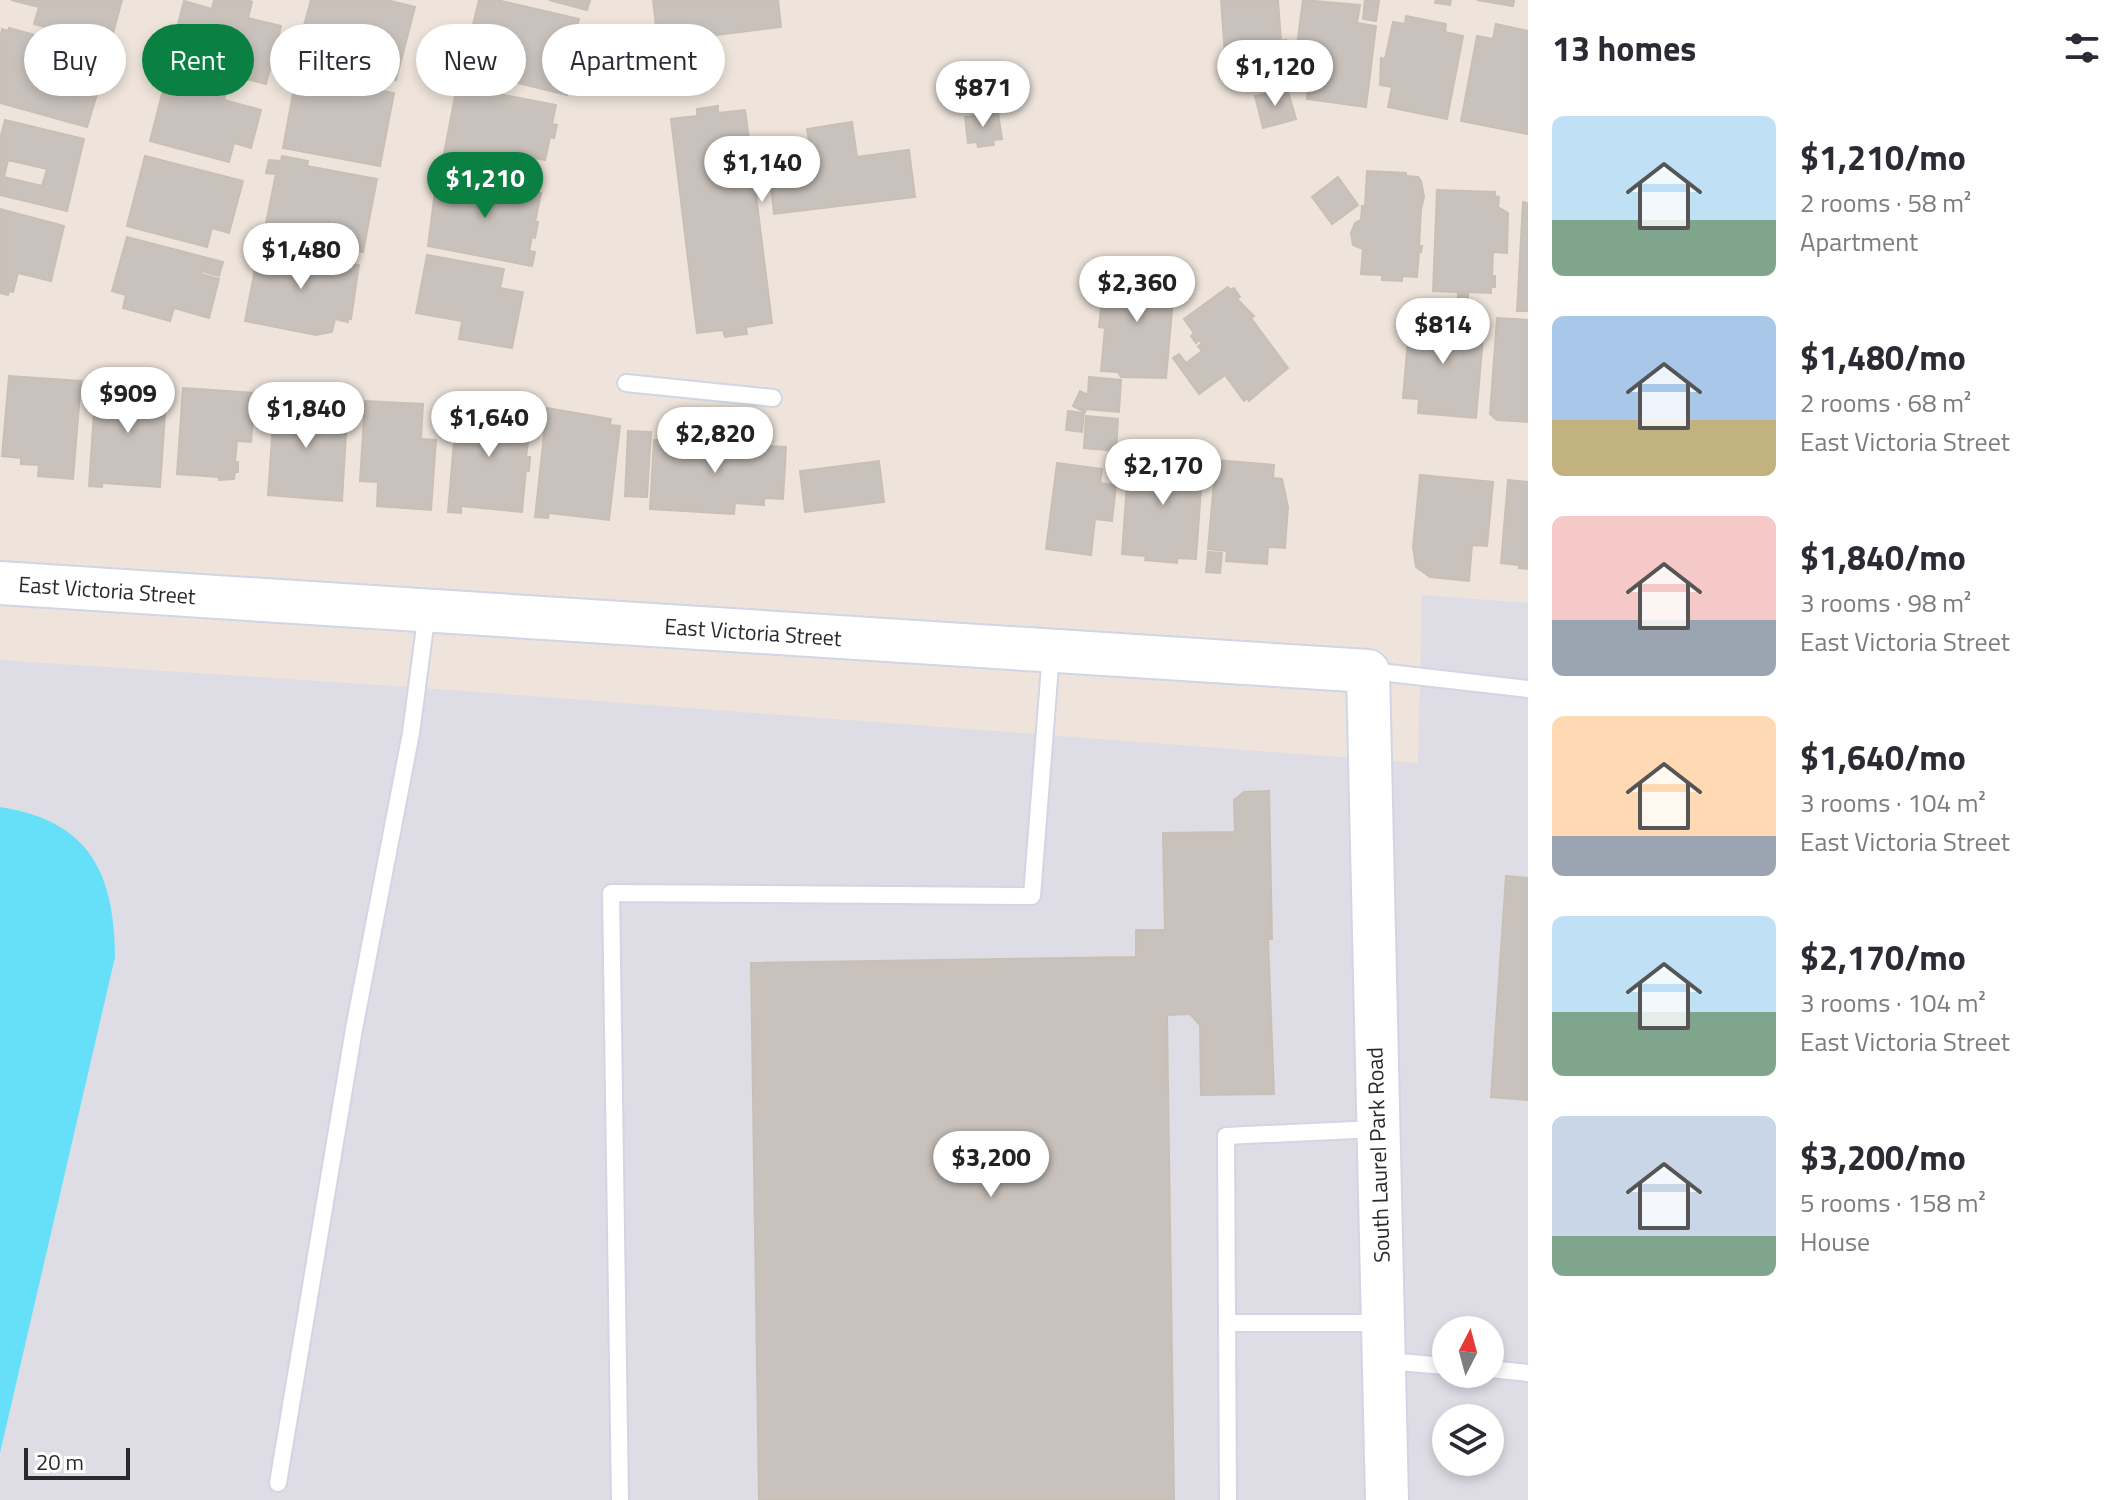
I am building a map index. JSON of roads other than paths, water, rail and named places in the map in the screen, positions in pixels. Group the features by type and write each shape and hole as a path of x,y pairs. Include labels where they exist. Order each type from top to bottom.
{"street":[{"name":"East Victoria Street","path":"0,583 1368,671"},
{"name":"South Laurel Park Road","path":"1368,671 1387,1500"}],"lane":[{"path":"626,383 773,398"},
{"path":"278,1483 354,1029 411,733 427,611"},
{"path":"620,1500 611,893 1032,896 1051,651"},
{"path":"1368,671 1528,689"},
{"path":"1228,1500 1226,1136 1377,1129"},
{"path":"1227,1323 1384,1342 1432,1361"},
{"path":"1504,1370 1528,1373"}],"water":[{"path":"0,807 31,814 56,825 76,838 91,856 102,876 109,900 115,957 0,1453"}]}
